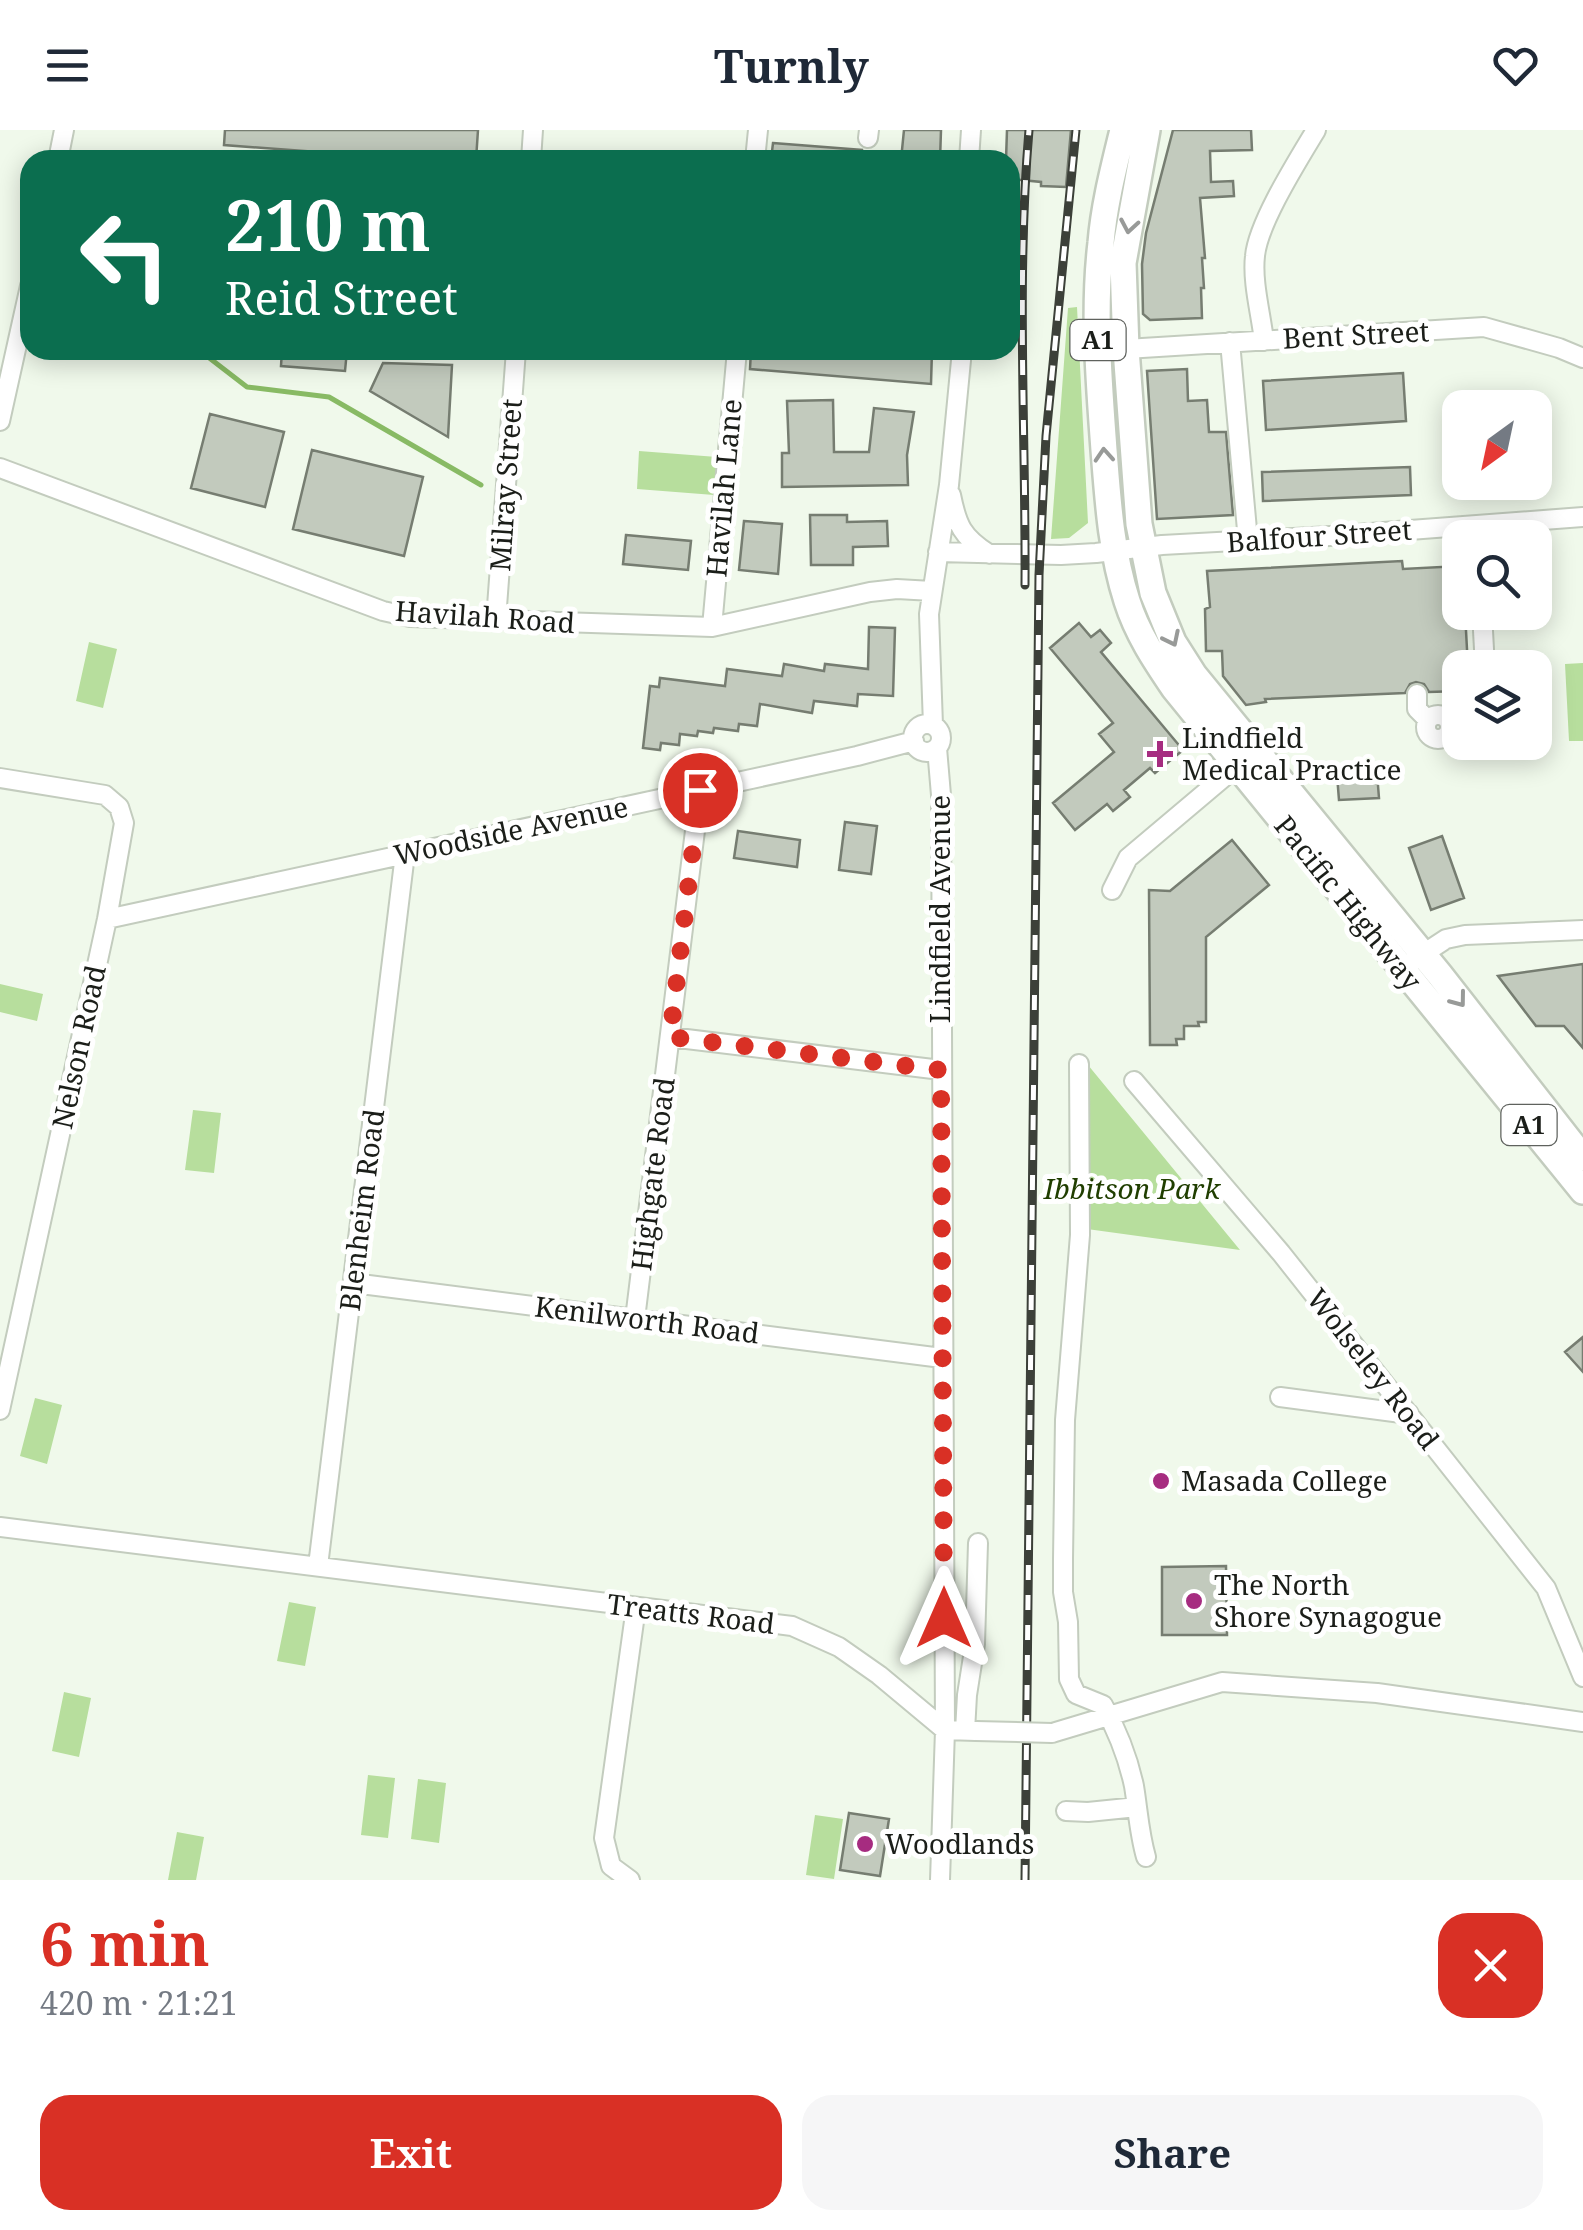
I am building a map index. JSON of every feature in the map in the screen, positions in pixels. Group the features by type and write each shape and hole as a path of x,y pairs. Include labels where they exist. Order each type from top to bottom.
{"highway":[{"name":"Pacific Highway","path":"1122,130 1104,218 1097,304 1110,528 1127,602 1150,652 1174,688 1583,1158"},
{"name":"Pacific Highway","path":"1148,130 1122,263 1138,524 1152,594 1182,658 1583,1191"}],"street":[{"path":"1264,340 1254,260 1257,245 1316,130"},
{"name":"Bent Street","path":"1126,349 1484,328 1583,358"},
{"path":"0,421 20,331"},
{"path":"1230,342 1248,541"},
{"name":"Milray Street","path":"496,620 515,360"},
{"name":"Havilah Lane","path":"712,627 735,360"},
{"path":"932,724 916,729 914,741 926,752 937,748 941,735 932,724 929,635 961,360"},
{"name":"Havilah Road","path":"0,468 382,612 410,617 712,627 870,592 932,592"},
{"path":"949,485 964,535 990,554"},
{"name":"Balfour Street","path":"1552,521 1583,517"},
{"name":"Balfour Street","path":"1114,551 1442,533"},
{"path":"938,552 1114,551"},
{"path":"1417,694 1418,709 1428,720 1425,729 1437,740 1442,738"},
{"name":"Woodside Avenue","path":"107,919 914,741"},
{"name":"Lindfield Avenue","path":"937,748 941,814 945,1730 940,1880"},
{"path":"1112,890 1128,858 1238,766"},
{"name":"Nelson Road","path":"0,778 105,795 119,807 124,832 0,1410"},
{"name":"Highgate Road","path":"635,1319 700,790"},
{"name":"Blenheim Road","path":"318,1566 405,854"},
{"path":"1412,961 1446,939 1465,934 1583,930"},
{"path":"670,1037 941,1070"},
{"path":"1079,1064 1080,1235 1065,1420 1063,1592 1069,1679 1076,1694 1103,1705 1110,1717 1128,1763 1146,1856"},
{"name":"Wolseley Road","path":"1134,1080 1281,1253 1546,1588 1583,1677"},
{"name":"Kenilworth Road","path":"353,1283 942,1358"},
{"path":"1280,1398 1409,1414"},
{"name":"Treatts Road","path":"0,1527 792,1626 839,1647 945,1730"},
{"path":"971,1731 967,1694 975,1644 978,1543"},
{"path":"630,1880 610,1866 604,1838 636,1606"},
{"path":"945,1730 1052,1733 1222,1682 1377,1693 1583,1722"},
{"path":"1066,1811 1137,1806"}],"green space":[{"path":"1077,307 1088,523 1069,538 1051,539 1068,308"},
{"path":"639,451 717,457 714,495 637,489"},
{"path":"89,642 117,649 103,708 76,701"},
{"path":"1583,663 1583,741 1569,741 1565,664"},
{"path":"0,984 43,994 37,1021 0,1012"},
{"name":"Ibbitson Park","path":"1088,1065 1240,1250 1087,1229"},
{"path":"193,1110 221,1113 214,1173 185,1170"},
{"path":"35,1398 62,1405 47,1464 20,1456"},
{"path":"289,1602 316,1607 305,1666 277,1661"},
{"path":"64,1692 91,1698 79,1757 52,1751"},
{"path":"368,1775 395,1778 388,1838 361,1835"},
{"path":"418,1779 446,1783 439,1843 411,1839"},
{"path":"815,1815 843,1819 834,1879 806,1875"},
{"path":"177,1832 204,1837 196,1880 168,1880"}],"building":[{"path":"225,130 478,130 477,150 291,150 224,145"},
{"path":"904,130 941,130 940,150 902,150"},
{"path":"1007,130 1071,130 1066,187 1020,180 1020,150 1006,150"},
{"path":"1173,130 1251,130 1252,150 1210,151 1211,182 1233,181 1234,196 1200,198 1205,258 1202,318 1150,320 1143,314 1142,264 1146,233"},
{"path":"773,143 862,150 772,150"},
{"path":"281,360 346,360 345,371 281,366"},
{"path":"750,360 932,360 931,384 750,369"},
{"path":"383,363 452,365 448,437 370,391"},
{"path":"1187,369 1188,401 1207,400 1209,432 1226,432 1233,515 1157,519 1147,371"},
{"path":"1403,373 1406,421 1266,430 1263,381"},
{"path":"833,400 834,452 869,452 874,408 914,412 907,455 908,485 782,487 782,453 789,453 787,401"},
{"path":"210,414 284,432 265,507 191,488"},
{"path":"312,450 423,477 404,556 293,529"},
{"path":"1410,467 1411,495 1263,501 1262,472"},
{"path":"810,515 847,515 847,522 887,521 888,546 853,547 853,565 811,565"},
{"path":"744,521 782,524 778,574 739,570"},
{"path":"626,535 691,541 688,570 623,564"},
{"path":"1402,561 1403,569 1442,567 1442,630 1466,630 1467,650 1442,650 1442,692 1429,692 1424,684 1416,682 1405,693 1265,699 1266,702 1246,705 1223,676 1222,651 1206,651 1205,609 1210,607 1207,571"},
{"path":"1079,623 1091,637 1100,630 1111,643 1101,652 1183,750 1155,773 1150,768 1124,790 1130,797 1113,811 1107,804 1075,830 1053,803 1114,752 1099,734 1113,723 1050,648"},
{"path":"869,627 895,628 893,696 858,694 857,706 814,701 812,713 760,704 757,726 739,724 738,731 714,728 713,733 698,731 697,736 680,734 679,745 661,743 660,750 643,748 650,686 659,687 660,678 725,686 727,669 782,676 784,664 824,671 825,664 868,669"},
{"path":"1377,773 1379,798 1339,800 1337,775"},
{"path":"845,822 877,826 871,874 839,870"},
{"path":"738,831 800,840 797,867 734,858"},
{"path":"1442,836 1464,898 1431,910 1409,848"},
{"path":"1232,840 1269,885 1206,937 1206,1022 1184,1026 1184,1039 1176,1039 1177,1045 1150,1045 1149,890 1170,891"},
{"path":"1583,964 1583,1048 1564,1026 1536,1026 1498,976"},
{"path":"1583,1337 1583,1372 1565,1352"},
{"name":"The North Shore Synagogue","path":"1226,1566 1227,1635 1162,1635 1162,1567"},
{"name":"Woodlands","path":"849,1813 889,1819 880,1876 840,1870"}],"waterway":[{"path":"212,360 247,387 329,397 481,485"}],"railway":[{"path":"1025,585 1022,301 1029,130"},
{"path":"1025,1880 1039,575 1046,436 1076,130"}],"place":[{"name":"Lindfield Medical Practice","path":"1160,754"},
{"name":"Masada College","path":"1161,1481"},
{"name":"The North Shore Synagogue","path":"1194,1601"},
{"name":"Woodlands","path":"865,1844"}],"route":[{"path":"700,790 670,1037 941,1070 944,1618"}]}
